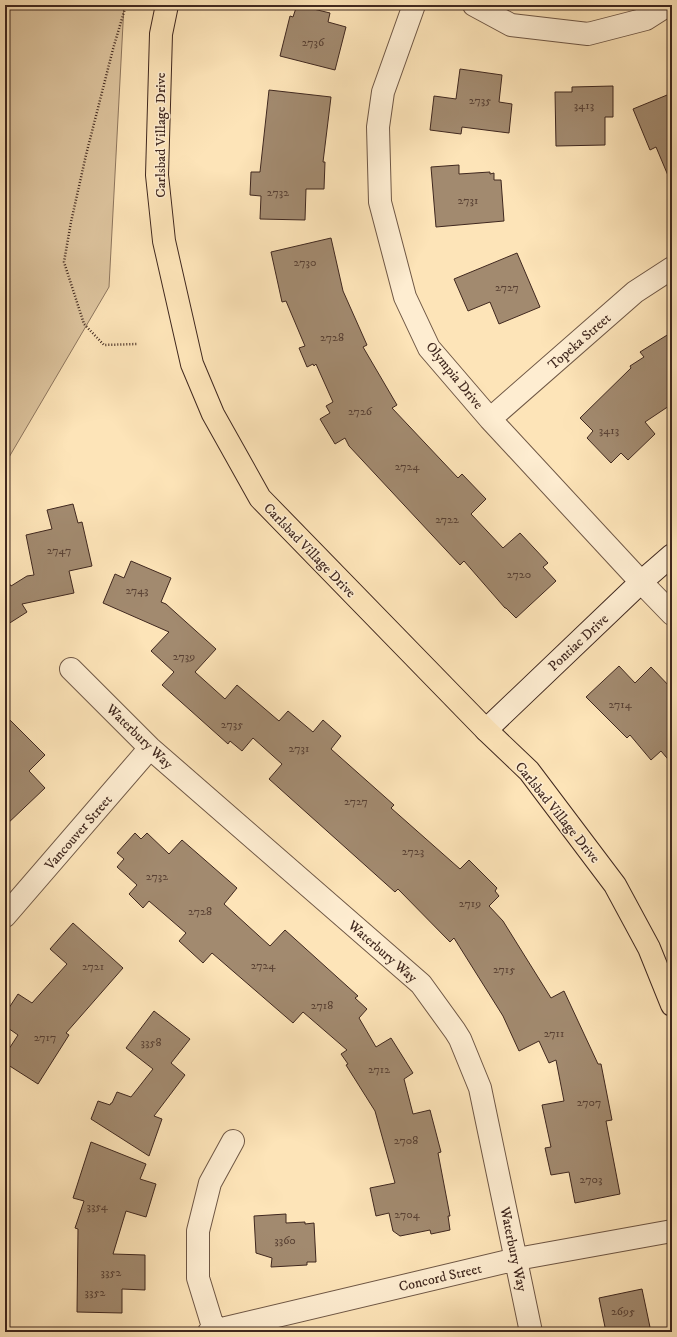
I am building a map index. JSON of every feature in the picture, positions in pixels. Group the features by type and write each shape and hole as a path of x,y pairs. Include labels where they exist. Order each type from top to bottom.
{"main road":[{"name":"Carlsbad Village Drive","path":"167,5 161,34 157,175 164,241 192,364 213,414 260,498 486,730 529,771 615,885 649,948 672,1005"}],"street":[{"name":"Olympia Drive","path":"414,5 383,92 378,126 380,202 405,297 429,348 490,418 672,614"},
{"path":"474,5 511,25 588,34 646,19 668,5"},
{"name":"Topeka Street","path":"490,418 635,292 672,268"},
{"name":"Pontiac Drive","path":"486,730 641,582 672,555"},
{"name":"Waterbury Way","path":"71,669 150,748 421,984 460,1038 480,1088 532,1332"},
{"name":"Vancouver Street","path":"5,916 150,748"},
{"path":"212,1331 198,1278 198,1231 210,1183 233,1142"},
{"name":"Concord Street","path":"212,1331 517,1259 672,1231"}],"path":[{"path":"126,5 113,49 85,162 71,222 64,262 84,324 104,345 137,344"}],"shaded area":[{"path":"5,5 124,5 109,287 5,464"}],"building":[{"path":"297,5 330,13 328,22 346,27 335,70 280,56 290,16 293,17"},
{"path":"460,69 502,75 499,102 512,104 509,133 462,127 461,134 430,130 434,96 456,99"},
{"path":"613,86 613,117 605,117 605,145 556,146 555,92 572,92 572,87"},
{"path":"269,90 331,97 323,162 325,162 324,189 306,189 305,220 260,219 261,196 250,195 251,172 260,172"},
{"path":"672,93 672,185 656,147 650,150 633,109"},
{"path":"459,165 459,174 490,172 490,174 494,173 494,180 501,180 504,221 436,227 431,167"},
{"path":"331,238 343,291 367,345 363,347 397,405 392,408 458,478 462,474 486,499 471,514 503,548 520,533 548,563 543,567 556,581 516,618 505,608 464,561 460,565 349,446 345,438 335,444 320,419 330,413 326,406 333,402 316,364 314,366 313,364 307,367 299,348 305,346 286,301 282,302 271,252"},
{"path":"517,253 540,307 499,324 490,302 468,311 454,279"},
{"path":"672,332 672,404 645,422 655,434 628,460 621,453 611,463 587,438 593,431 580,418 631,368 630,366 644,357 640,352"},
{"path":"73,504 78,523 82,522 92,566 69,571 74,593 22,604 27,612 5,626 5,577 11,586 27,576 34,575 26,535 52,529 47,510"},
{"path":"131,561 171,578 161,602 166,604 216,649 195,672 225,699 237,685 279,721 288,711 313,732 323,720 341,736 331,749 394,805 391,808 460,869 469,860 497,888 495,891 499,896 489,906 503,921 551,998 564,991 598,1064 601,1064 612,1120 606,1121 620,1194 575,1203 569,1172 551,1175 545,1148 551,1147 542,1105 564,1101 556,1060 549,1063 539,1041 519,1051 503,1016 454,938 450,942 398,889 395,892 269,779 282,764 253,738 242,751 230,741 228,744 162,685 174,672 151,651 169,632 103,603 115,574 124,578"},
{"path":"619,666 635,683 651,667 672,689 672,764 661,751 651,760 630,735 627,738 586,697"},
{"path":"5,715 45,755 29,771 45,788 5,826"},
{"path":"135,833 141,839 147,833 169,854 182,840 237,888 224,904 270,946 285,930 358,996 355,998 367,1009 359,1018 376,1047 391,1038 413,1073 404,1079 413,1114 430,1110 441,1152 438,1153 450,1216 448,1216 450,1230 431,1234 430,1230 400,1236 393,1231 389,1213 376,1216 370,1188 395,1183 375,1111 346,1065 348,1064 341,1054 347,1050 303,1012 293,1023 212,953 203,963 179,941 186,933 149,901 143,908 129,894 137,885 117,867 124,859 117,853"},
{"path":"73,923 123,968 66,1033 69,1035 38,1084 5,1063 5,1055 18,1035 5,1026 5,1014 18,994 32,1003 67,964 50,949"},
{"path":"154,1011 190,1039 171,1063 185,1075 154,1116 162,1119 149,1156 91,1119 98,1101 110,1105 117,1092 131,1097 153,1069 126,1048"},
{"path":"91,1142 146,1164 140,1179 156,1184 146,1217 126,1211 113,1254 145,1255 145,1290 122,1289 122,1313 77,1312 78,1229 75,1228 84,1201 73,1198"},
{"path":"286,1214 286,1223 314,1223 316,1262 307,1262 307,1265 271,1267 272,1258 256,1253 254,1216"},
{"path":"642,1289 651,1332 606,1332 599,1298"}]}
